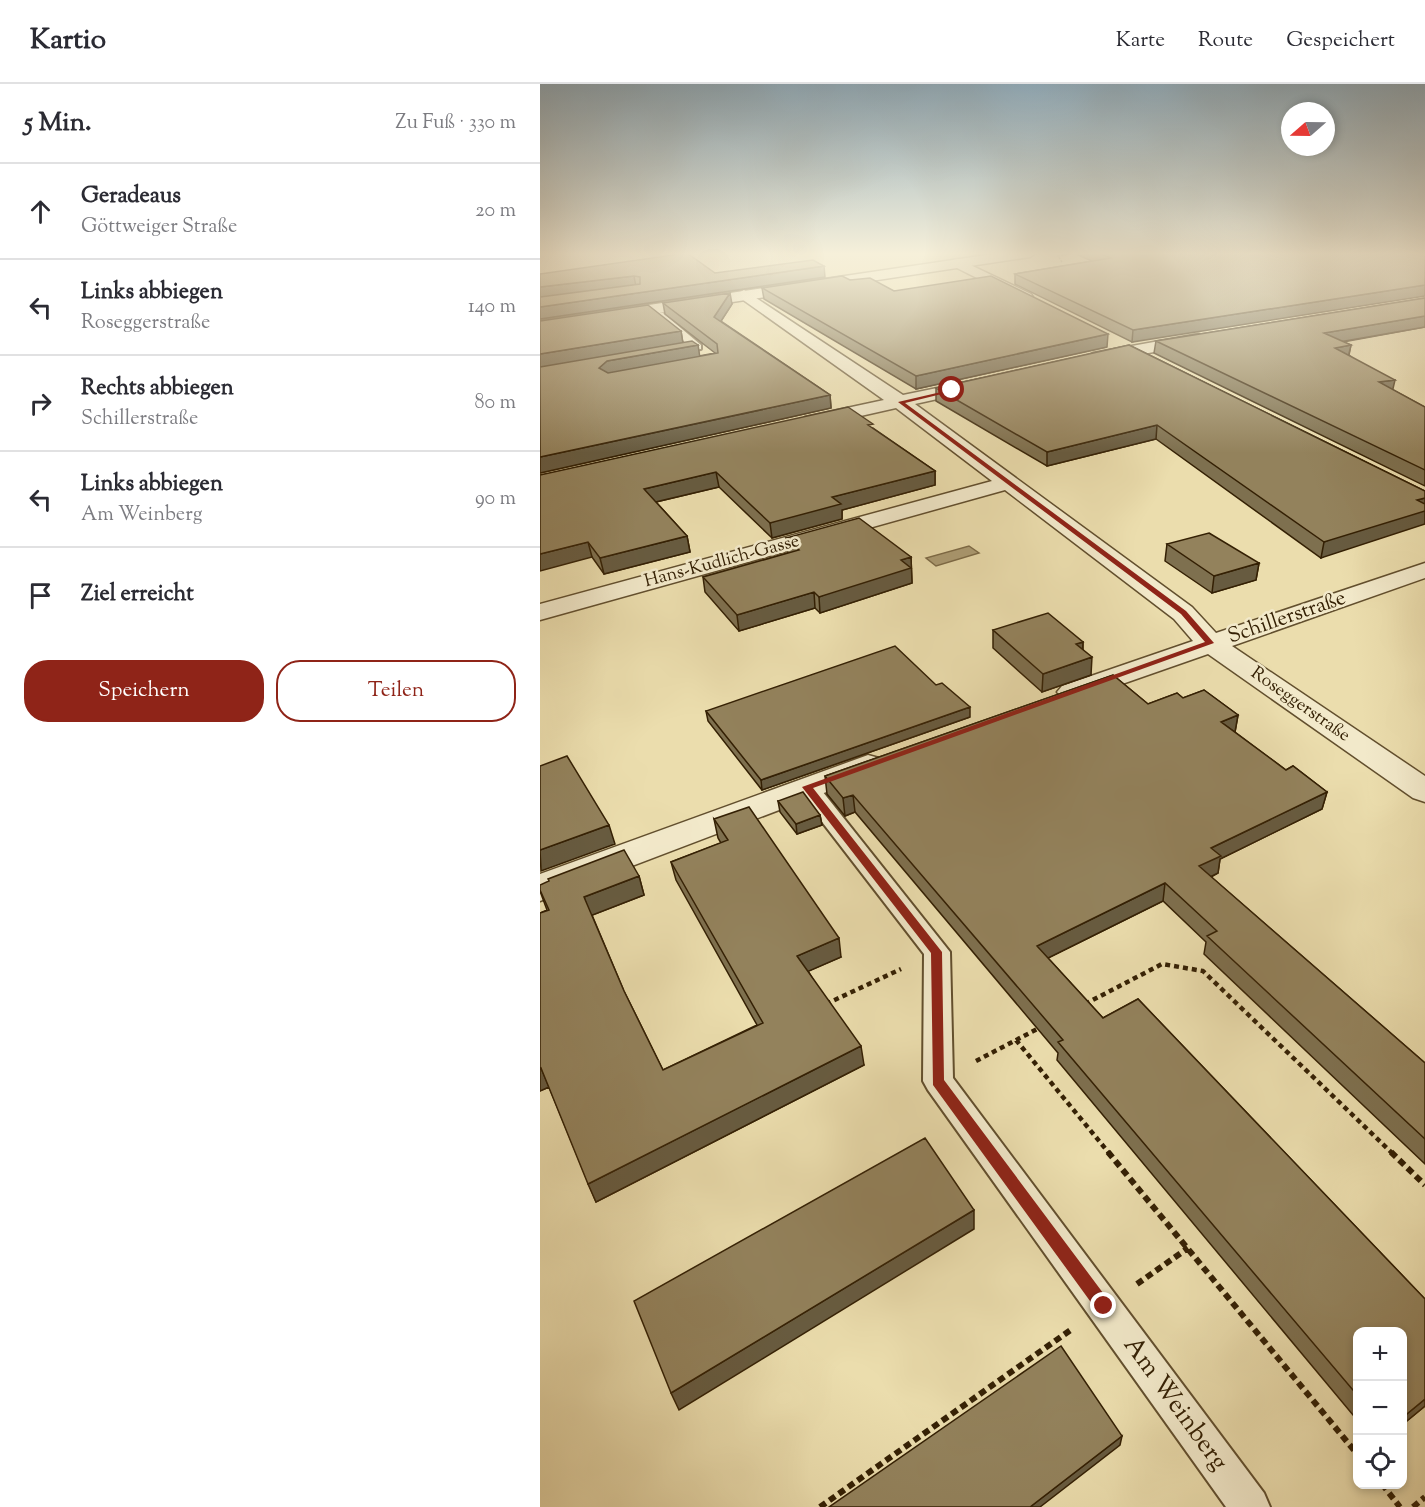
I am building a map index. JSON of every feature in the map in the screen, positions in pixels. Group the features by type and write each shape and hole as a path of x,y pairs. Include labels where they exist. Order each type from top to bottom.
{"street":[{"path":"540,326 583,319"},
{"name":"Roseggerstraße","path":"781,319 900,402 1183,613 1210,643 1425,791"},
{"path":"1076,362 1214,336"},
{"path":"1112,339 1164,366"},
{"path":"796,425 997,380"},
{"name":"Hans-Kudlich-Gasse","path":"540,612 1007,483"},
{"name":"Schillerstraße","path":"1042,703 1425,570"},
{"path":"540,888 897,755"}],"lane":[{"path":"663,353 701,350 664,319"},
{"path":"807,787 937,952 938,1081"},
{"name":"Am Weinberg","path":"938,1081 1250,1507"}],"path":[{"path":"821,1006 937,952"},
{"path":"1079,1007 1162,964 1203,971 1425,1185"},
{"path":"938,1081 1047,1024"},
{"path":"1016,1040 1353,1449"},
{"path":"820,1507 1188,1248"},
{"path":"1385,1489 1400,1507"},
{"path":"1413,1507 1425,1497"}],"shaded area":[{"path":"969,546 979,553 936,566 926,558"}],"building":[{"path":"666,319 681,331 540,354 540,321"},
{"path":"685,319 718,319 830,395 540,457 540,367 692,341 698,345 607,361 599,368 608,373 718,353 717,344"},
{"path":"817,319 1079,319 1108,334 916,376"},
{"path":"1111,319 1202,319 1133,330"},
{"path":"1291,319 1405,319 1324,333 1351,345 1335,348 1395,380 1379,382 1425,407 1425,470 1156,341"},
{"path":"1129,345 1425,491 1425,498 1417,500 1425,504 1425,511 1324,542 1157,425 1047,452 936,388"},
{"path":"848,407 873,424 868,425 935,471 832,497 841,504 770,523 716,472 644,489 687,536 600,558 588,542 540,554 540,475"},
{"path":"859,518 911,557 901,560 911,568 819,597 814,592 737,615 703,577 799,550 786,538"},
{"path":"1209,533 1259,563 1214,576 1167,544"},
{"path":"1048,613 1083,642 1076,644 1092,657 1043,674 993,630"},
{"path":"895,646 936,685 942,683 970,707 761,780 706,711"},
{"path":"1113,675 1148,704 1177,693 1183,698 1204,690 1238,715 1221,722 1286,770 1293,766 1327,792 1211,848 1221,856 1199,866 1425,1063 1425,1139 1207,936 1217,931 1165,883 1037,946 1103,1018 1138,999 1425,1299 1425,1399 1407,1414 1407,1327 1353,1327 1353,1390 1058,1042 1063,1040 853,795 843,798 825,776"},
{"path":"567,756 609,825 540,850 540,766"},
{"path":"803,792 820,815 796,824 778,801"},
{"path":"749,807 839,938 797,956 861,1046 588,1184 540,1069 540,913 549,910 540,885 549,881 548,879 624,850 639,876 584,897 624,991 663,1070 763,1023 671,862 728,840 714,819"},
{"path":"925,1138 974,1210 671,1393 634,1301"},
{"path":"1061,1346 1122,1436 1030,1507 829,1507"}],"route":[{"path":"952,390 900,402 1183,613 1210,643 807,787 937,952 938,1081 1104,1306"}]}
